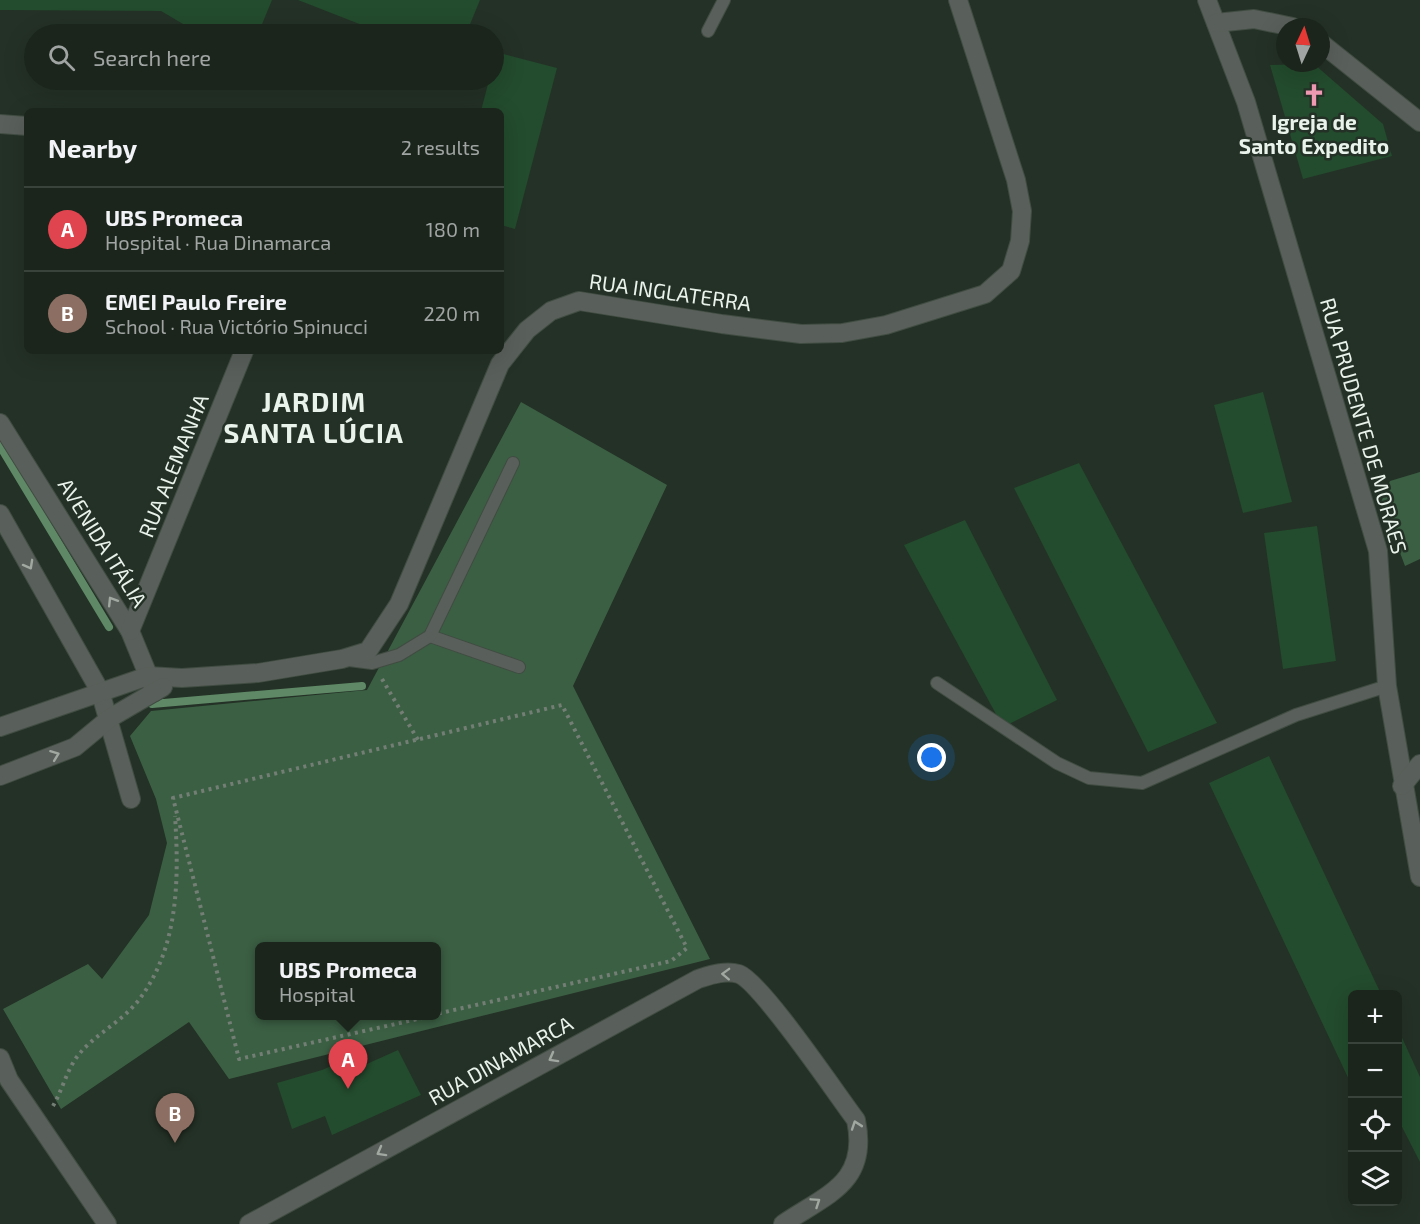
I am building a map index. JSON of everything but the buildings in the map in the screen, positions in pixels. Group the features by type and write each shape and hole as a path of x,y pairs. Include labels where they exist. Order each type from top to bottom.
{"street":[{"name":"RUA INGLATERRA","path":"151,684 182,678 258,673 342,659 368,651 399,604 500,364 527,330 551,310 579,301 801,334 842,333 886,325 986,294 1011,271 1020,241 1022,211 1016,180 958,0"},
{"name":"RUA PRUDENTE DE MORAES","path":"1207,0 1246,102 1378,551 1387,686 1402,786 1420,877"},
{"path":"1216,23 1254,19 1276,24"},
{"path":"1330,50 1420,122"},
{"path":"0,124 24,126"},
{"name":"RUA ALEMANHA","path":"130,631 243,354"},
{"name":"AVENIDA ITÁLIA","path":"0,423 130,631 151,684"},
{"path":"0,514 100,691 110,718 131,798"},
{"path":"0,727 100,691 151,684"},
{"path":"0,776 75,747 151,684"},
{"path":"1402,786 1420,764"},
{"name":"RUA DINAMARCA","path":"249,1224 698,979 719,973 740,974 772,1006 856,1120 861,1141 858,1159 848,1180 783,1224"},
{"path":"0,1058 5,1084 41,1128 107,1224"}],"lane":[{"path":"708,32 724,0"},
{"path":"342,659 372,663 399,655 430,636 513,463"},
{"path":"430,636 519,667"},
{"path":"938,683 1057,764 1089,778 1142,783 1296,715 1387,686"}],"path":[{"path":"372,663 418,740"},
{"path":"413,1020 239,1059 172,798 562,705 687,948 671,961 441,1013"},
{"path":"41,1128 79,1054 141,998 163,955 170,931 177,879 174,806"}],"green space":[{"path":"521,402 667,485 573,686 710,959 229,1079 189,1022 61,1109 3,1009 88,964 102,979 149,915 167,843 156,799 130,736 151,711 367,690"},
{"path":"1420,472 1420,559 1405,566 1381,502 1390,481"}],"waterway":[{"path":"0,446 109,627"},
{"path":"152,704 362,686"}],"place":[{"name":"Igreja de Santo Expedito","path":"1314,95"},
{"name":"UBS Promeca","path":"348,1089"},
{"name":"EMEI Paulo Freire","path":"175,1143"}],"district":[{"name":"JARDIM SANTA LÚCIA","path":"314,418"}]}
